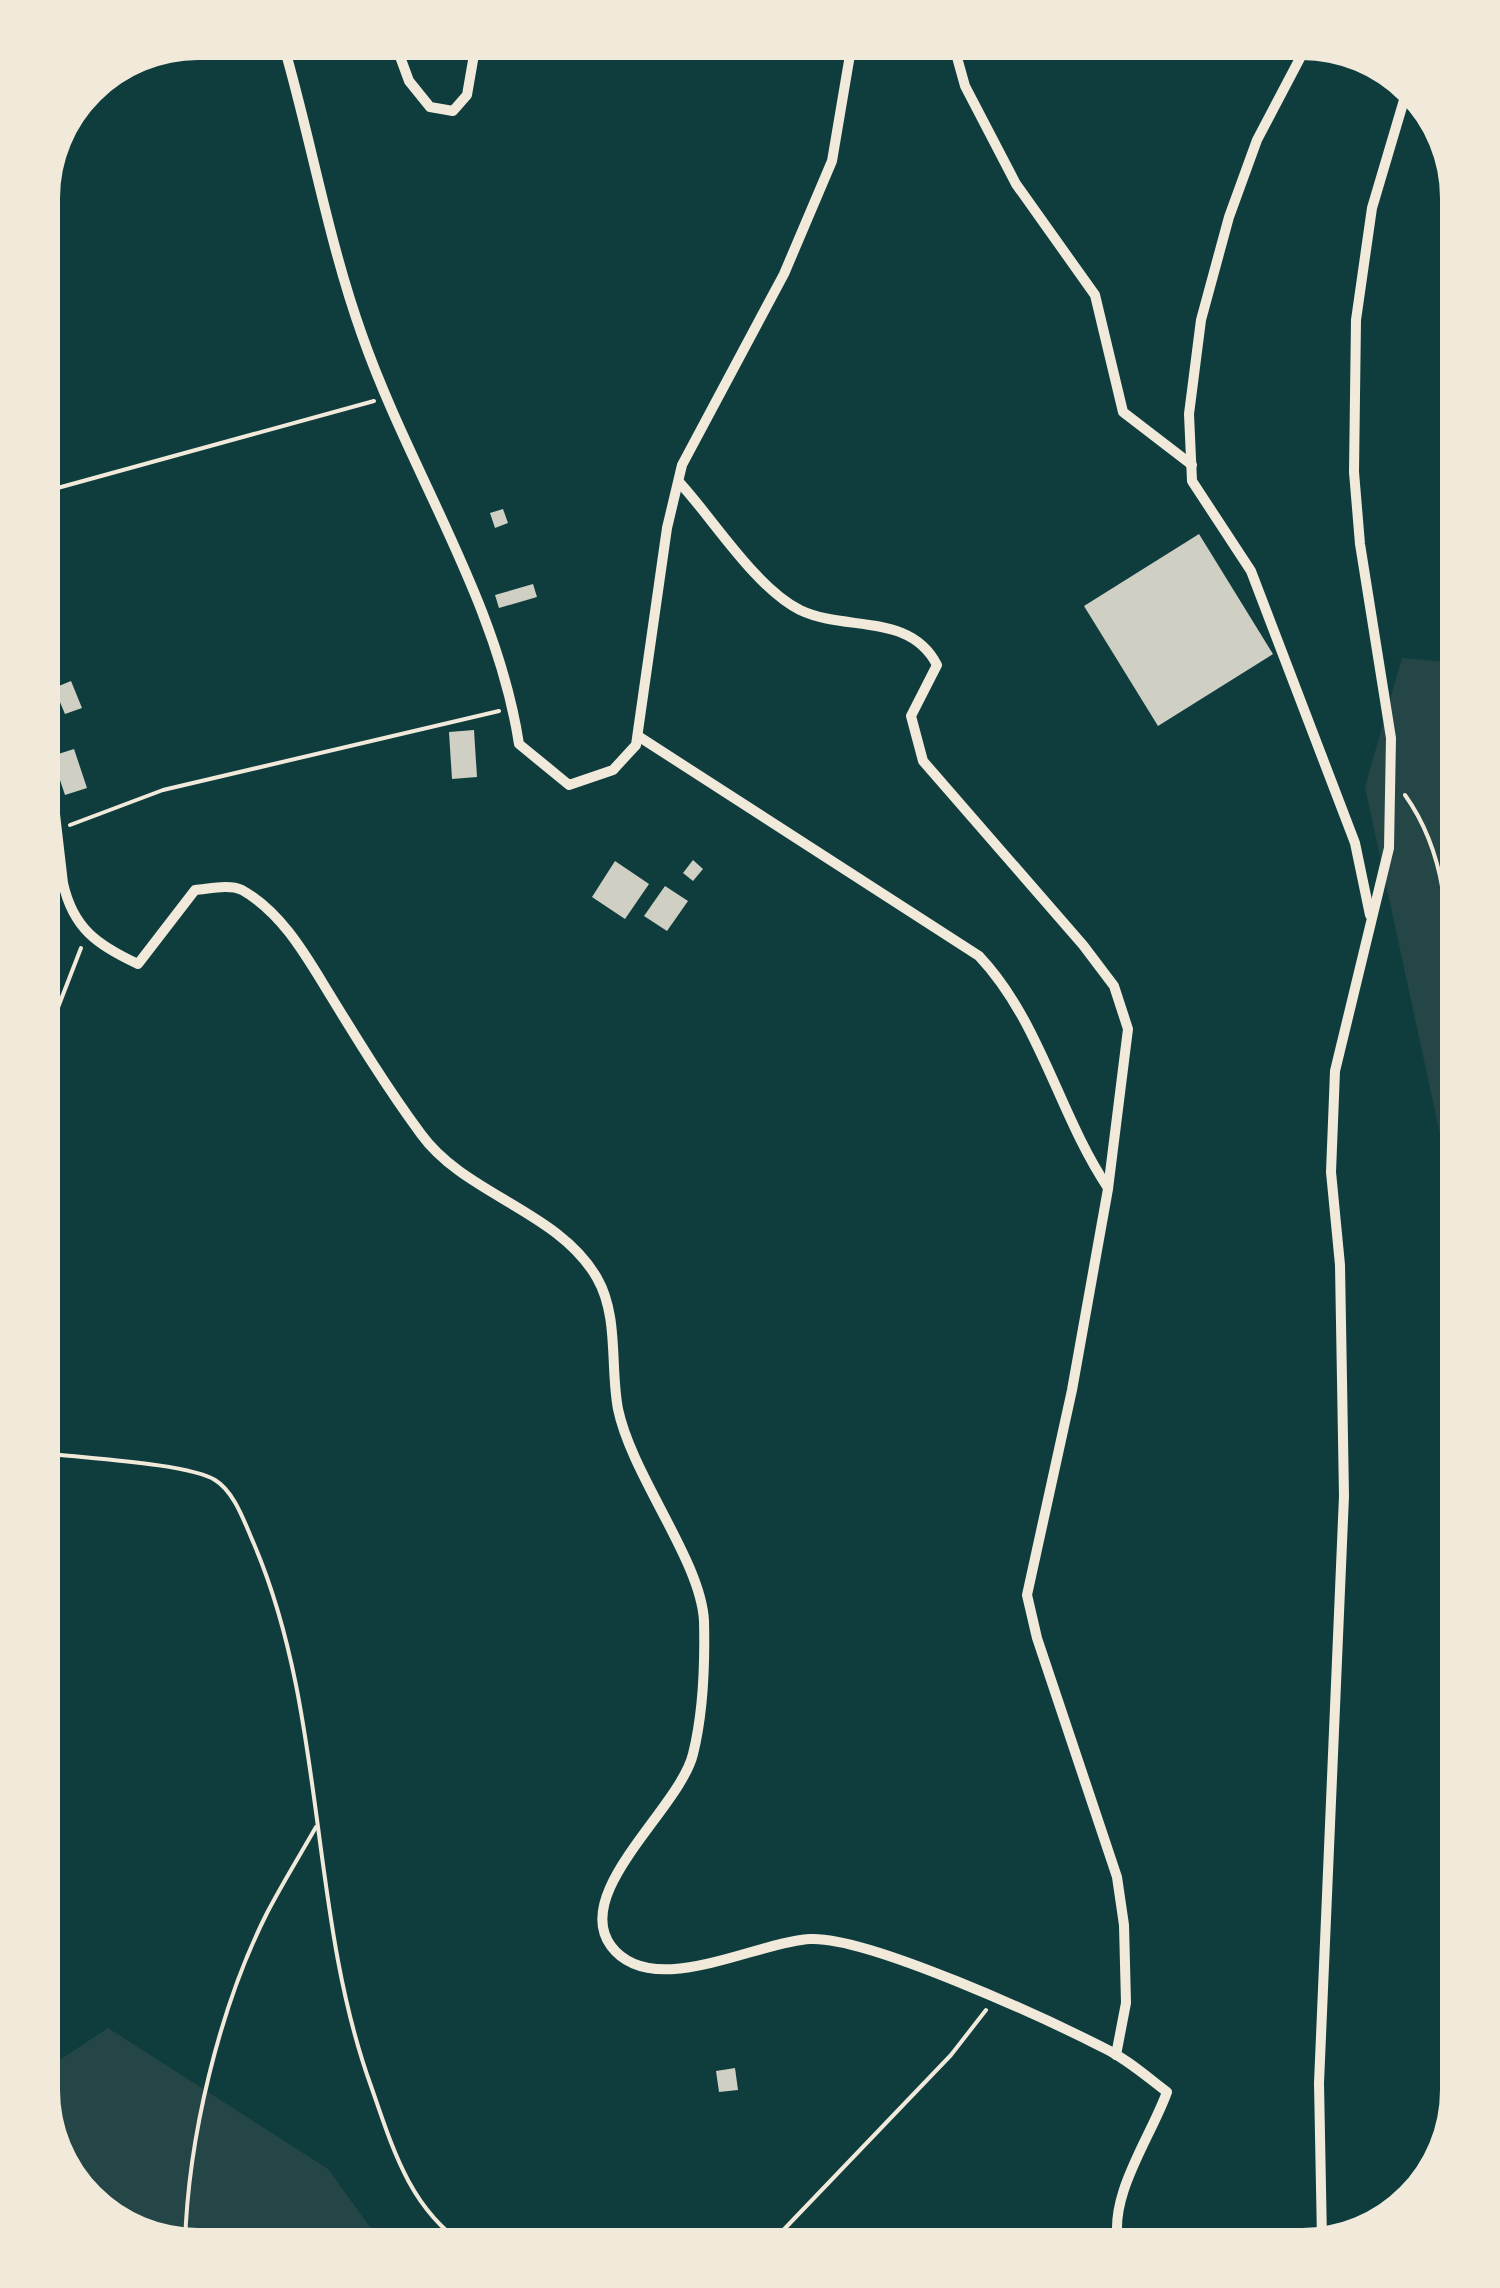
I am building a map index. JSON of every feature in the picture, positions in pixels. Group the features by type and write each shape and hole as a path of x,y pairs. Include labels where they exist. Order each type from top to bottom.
{"street":[{"path":"288,60 357,320 469,583 514,708 519,744 569,785 613,770 636,745 667,528 682,465 784,274 832,161 849,60"},
{"path":"401,60 409,81 430,107 453,111 466,95 473,60"},
{"path":"958,60 965,86 1016,184 1095,295 1123,412 1192,465"},
{"path":"1299,60 1256,140 1229,217 1201,320 1190,414 1192,481 1251,572 1355,844 1372,921"},
{"path":"1322,2227 1319,2083 1344,1496 1340,1265 1330,1172 1334,1071 1390,848 1390,774 1381,658 1360,544 1353,398 1356,320 1372,208 1402,103"},
{"path":"679,482 763,580 798,609 824,618 897,628 929,650 936,664 911,716 924,761 1114,986 1128,1029 1108,1189 1072,1390 1027,1595 1036,1638 1116,1877 1124,1924 1126,2003 1116,2055"},
{"path":"638,736 979,956 1024,1014 1090,1162 1108,1189"},
{"path":"60,848 69,910 86,934 138,964 195,890 237,887 276,915 310,961 391,1093 430,1148 579,1251 600,1283 612,1333 618,1408 627,1438 696,1585 704,1616 693,1754 682,1782 605,1892 604,1922 610,1946 633,1962 664,1973 753,1949 811,1939 837,1941 994,1999 1116,2055 1167,2092 1125,2191 1116,2228"}],"path":[{"path":"60,487 388,397"},
{"path":"60,827 84,823 163,790 514,708"},
{"path":"1390,774 1421,818 1440,876"},
{"path":"60,1002 86,934"},
{"path":"60,1455 204,1475 227,1492 265,1570 294,1690 353,2041 386,2135 426,2212 445,2228"},
{"path":"186,2227 186,2195 232,2000 266,1914 316,1827"},
{"path":"786,2228 952,2055 994,1999"}],"shaded area":[{"path":"1402,658 1440,661 1440,1134 1365,787"},
{"path":"108,2028 328,2169 371,2228 189,2228 129,2210 100,2188 78,2159 61,2108 60,2060"}],"building":[{"path":"503,509 508,523 495,528 490,513"},
{"path":"1199,534 1273,654 1158,726 1084,606"},
{"path":"533,584 537,597 499,608 495,595"},
{"path":"71,681 82,708 65,714 60,686"},
{"path":"474,730 477,777 452,779 449,732"},
{"path":"74,749 87,788 65,795 60,780 60,753"},
{"path":"693,860 703,869 693,881 683,873"},
{"path":"615,861 649,884 625,919 592,897"},
{"path":"665,886 688,901 667,931 644,916"},
{"path":"735,2068 738,2090 719,2092 716,2071"}]}
